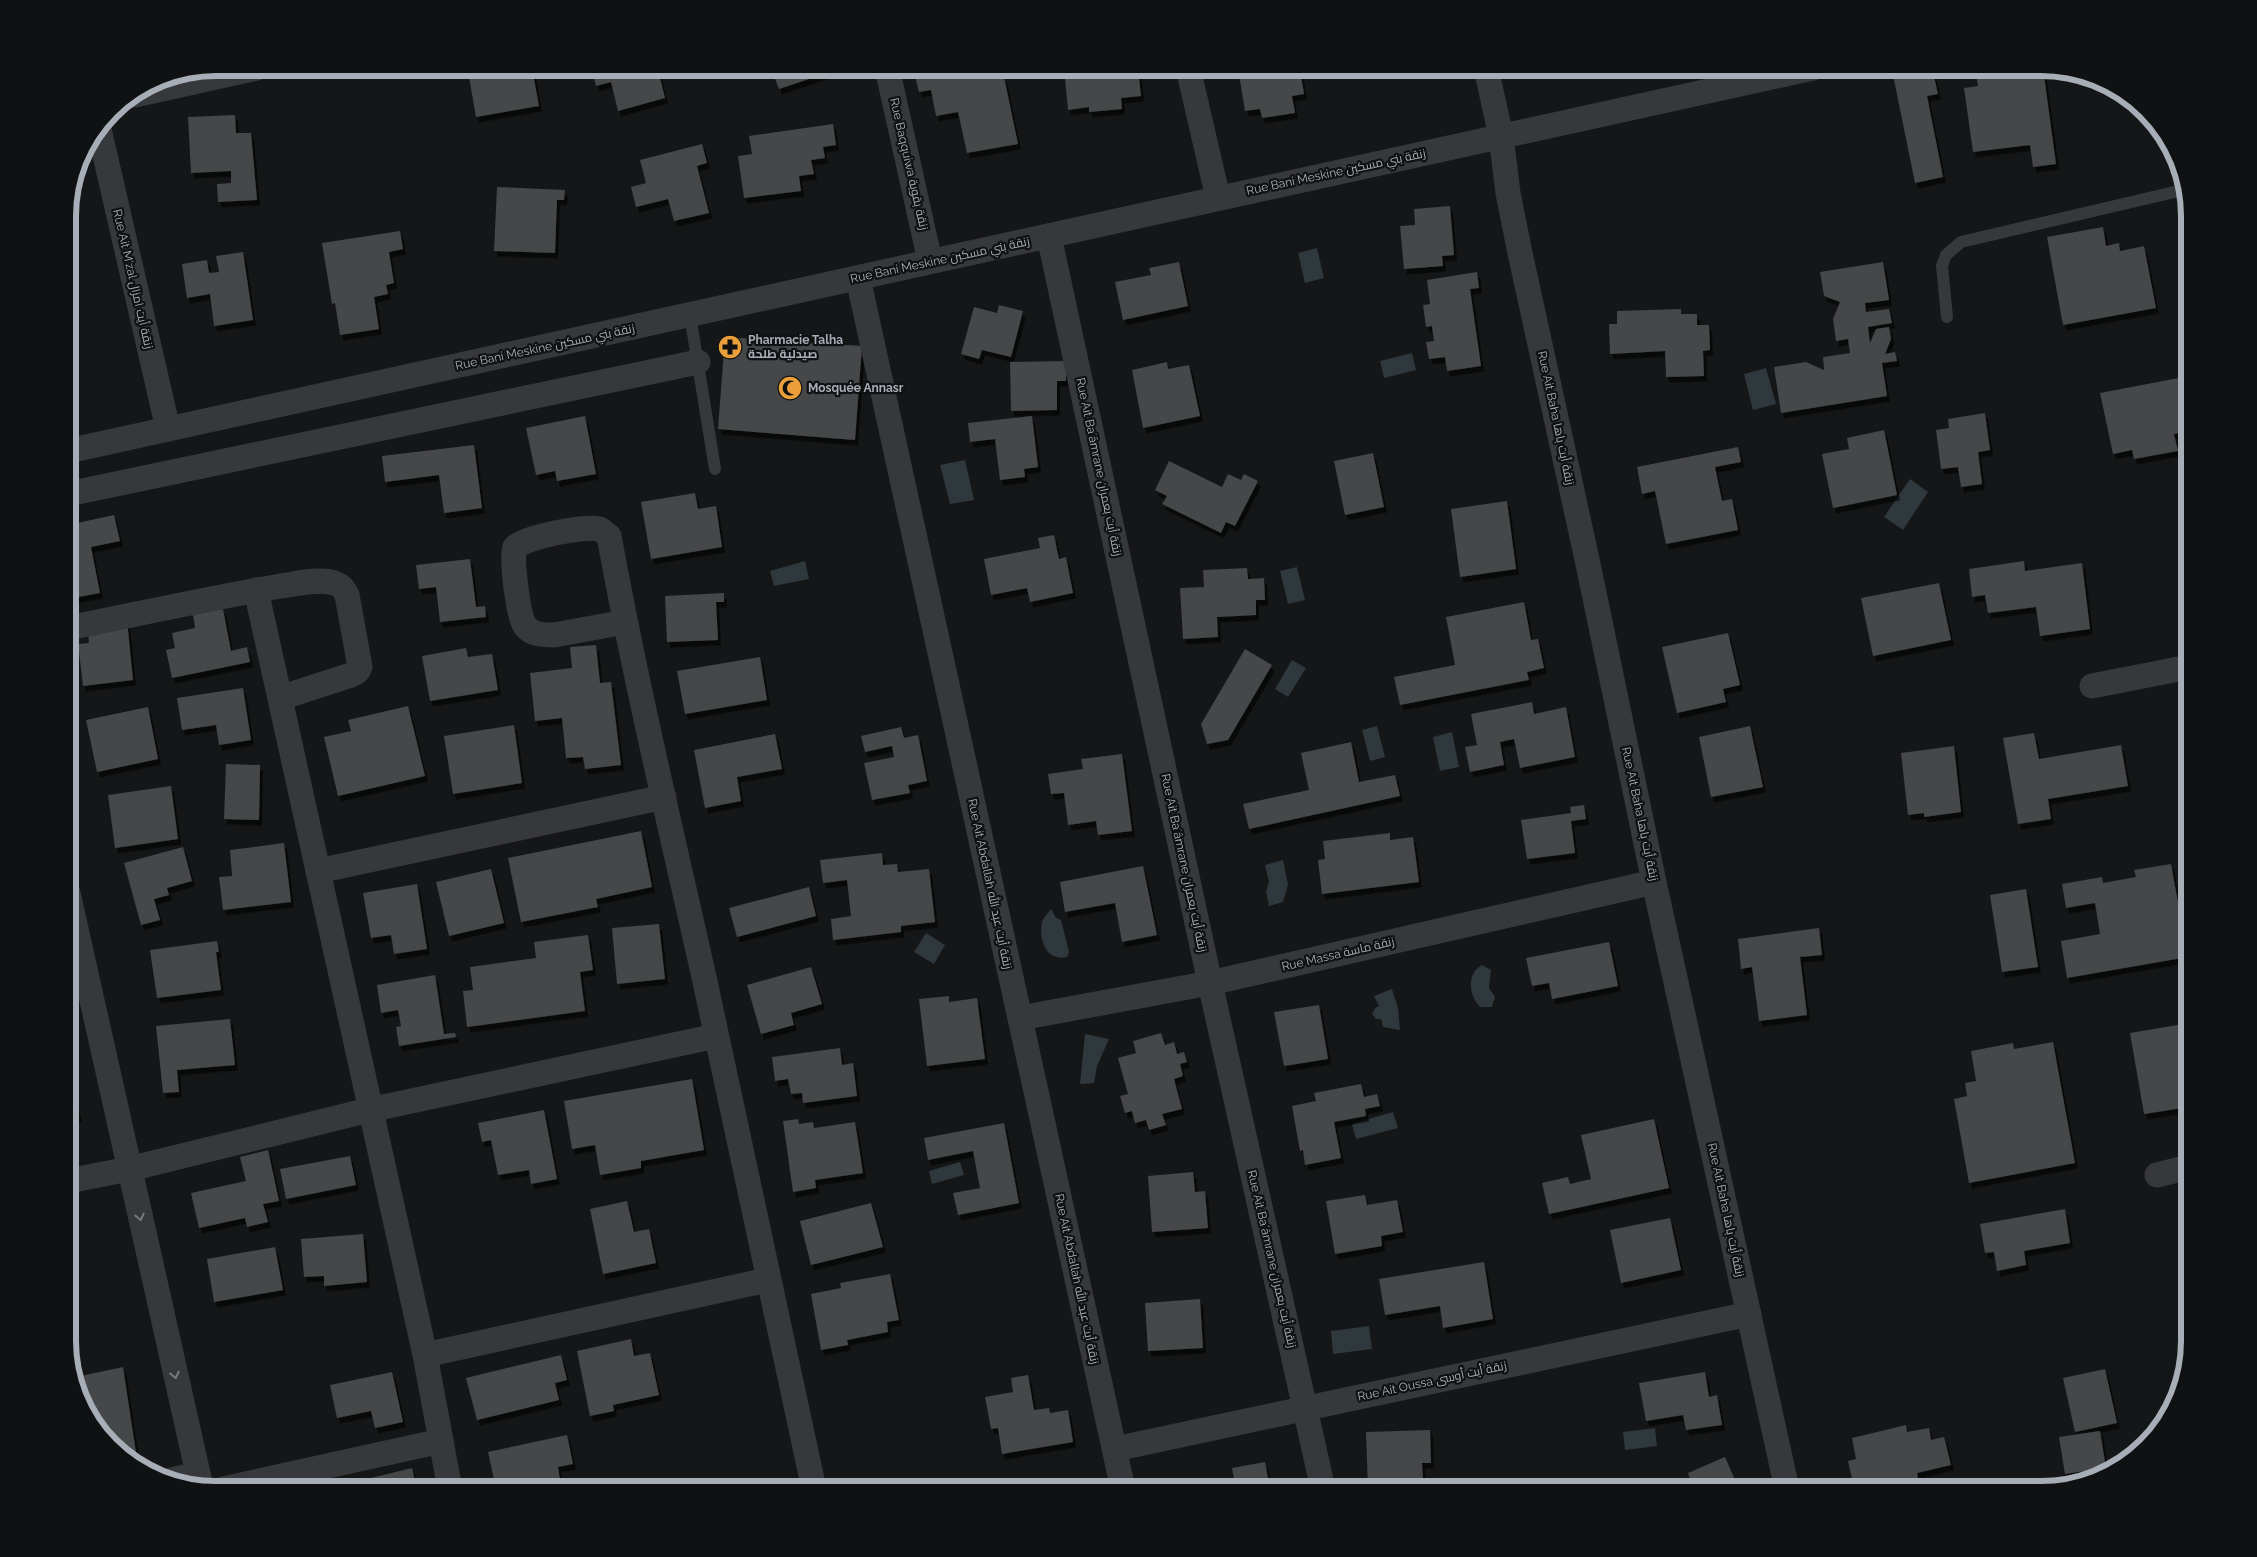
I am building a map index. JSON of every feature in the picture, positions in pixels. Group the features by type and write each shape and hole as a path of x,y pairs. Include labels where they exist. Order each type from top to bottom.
{"street":[{"path":"157,90 221,76"},
{"name":"Rue Baqquiwa زنقة بقوية","path":"889,76 930,261"},
{"path":"1190,76 1218,198"},
{"path":"1488,76 1501,136"},
{"name":"Rue Bani Meskine زنقة بني مسكين","path":"77,449 1771,76"},
{"name":"Rue Ait Baha زنقة أيت باها","path":"1501,136 1508,193 1520,253 1588,564 1654,882 1785,1481"},
{"name":"Rue Ait M'zal زنقة أيت امزال","path":"100,139 168,429"},
{"name":"Rue Ait Ba´âmrane زنقة أيت بعمران","path":"1049,236 1210,983 1322,1481"},
{"name":"Rue Ait Abdallah زنقة أيت عبد الله","path":"858,278 1120,1481"},
{"path":"77,492 698,362"},
{"path":"625,622 554,635 544,635 530,630 522,617 513,559 515,547 525,540 587,528 606,531 609,536 625,622 812,1481"},
{"path":"77,626 256,590 324,582 337,583 347,595 360,660 357,672 280,698"},
{"path":"256,590 369,1110 425,1355 448,1481"},
{"path":"2092,686 2181,668"},
{"path":"318,871 664,797"},
{"name":"Rue Massa زنقة ماسة","path":"1020,1018 1210,983 1654,882"},
{"path":"77,934 199,1480"},
{"path":"77,1179 129,1169 369,1110 716,1036"},
{"path":"2157,1175 2181,1169"},
{"path":"425,1355 767,1280"},
{"name":"Rue Ait Oussa زنقة أيت أوسى","path":"1115,1449 1749,1314"},
{"path":"263,1481 440,1441"}],"lane":[{"path":"1947,318 1942,266 1946,255 1961,242 2178,191"},
{"path":"690,315 715,469"}],"shaded area":[{"path":"1317,248 1324,278 1305,283 1298,253"},
{"path":"1412,353 1416,370 1384,378 1380,361"},
{"path":"1766,368 1776,404 1753,410 1744,374"},
{"path":"965,460 974,500 950,504 940,465"},
{"path":"1910,479 1928,492 1903,530 1884,517"},
{"path":"805,561 809,579 774,586 770,571"},
{"path":"1297,567 1305,600 1288,604 1280,571"},
{"path":"1292,660 1306,668 1288,697 1275,689"},
{"path":"1377,726 1385,757 1370,761 1362,730"},
{"path":"1452,732 1459,767 1440,771 1433,737"},
{"path":"1283,860 1288,885 1283,902 1269,906 1266,892 1269,882 1265,865"},
{"path":"1051,909 1056,918 1061,920 1069,952 1067,957 1060,958 1049,953 1041,936 1042,922"},
{"path":"926,933 945,945 934,964 914,952"},
{"path":"1482,965 1491,970 1489,988 1495,997 1492,1007 1480,1007 1473,997 1471,979 1473,973"},
{"path":"1392,989 1398,1008 1400,1030 1383,1027 1381,1019 1376,1019 1372,1014 1375,1008 1379,1006 1374,996"},
{"path":"1085,1034 1109,1039 1097,1066 1094,1083 1080,1084"},
{"path":"1393,1112 1398,1128 1356,1139 1352,1124"},
{"path":"960,1162 964,1175 932,1184 929,1171"},
{"path":"1369,1326 1372,1349 1333,1354 1331,1331"},
{"path":"1655,1428 1657,1446 1625,1450 1623,1432"}],"building":[{"path":"469,76 533,76 539,106 476,117"},
{"path":"593,76 660,76 665,98 618,111 611,82 596,86"},
{"path":"774,76 818,76 779,89"},
{"path":"915,76 1004,77 1018,144 967,153 958,112 936,116 931,90 919,92"},
{"path":"1065,76 1139,76 1141,96 1121,98 1122,109 1089,112 1089,107 1068,110"},
{"path":"1239,76 1301,76 1304,94 1292,96 1295,113 1262,118 1260,109 1245,111"},
{"path":"1893,76 1934,76 1938,94 1927,96 1943,177 1915,183"},
{"path":"1976,76 2044,76 2056,164 2033,167 2030,145 1973,152 1964,88 1978,86"},
{"path":"235,115 236,133 251,133 257,200 218,202 217,184 231,183 231,171 191,173 188,117"},
{"path":"833,124 836,145 823,147 825,158 811,160 814,174 799,176 801,191 744,198 738,156 752,154 749,136"},
{"path":"702,144 707,163 697,166 709,213 674,221 668,199 636,207 631,187 646,183 640,160"},
{"path":"497,187 565,190 564,200 557,200 555,253 494,251"},
{"path":"1450,206 1454,255 1442,256 1443,266 1404,269 1400,226 1415,225 1414,209"},
{"path":"2103,227 2106,246 2119,243 2120,251 2144,246 2156,308 2063,325 2047,237"},
{"path":"400,231 403,249 389,252 394,283 386,285 388,294 374,297 379,329 340,335 335,303 332,304 322,243"},
{"path":"243,252 253,320 214,326 210,294 187,298 182,264 207,260 209,273 219,272 216,256"},
{"path":"1179,262 1188,306 1123,320 1115,282 1151,275 1149,268"},
{"path":"1883,262 1889,300 1865,303 1866,312 1889,309 1892,323 1868,327 1870,343 1876,329 1889,327 1891,339 1885,354 1895,352 1897,361 1882,363 1887,396 1781,413 1774,367 1806,362 1824,370 1823,357 1850,353 1848,339 1836,341 1833,319 1840,302 1824,296 1820,272"},
{"path":"1477,272 1479,288 1470,289 1481,366 1447,371 1445,357 1429,359 1426,342 1434,341 1432,326 1426,327 1423,305 1430,304 1427,280"},
{"path":"999,305 1023,311 1011,357 982,350 979,359 961,354 974,307 997,313"},
{"path":"1681,309 1681,314 1697,314 1697,325 1709,325 1710,350 1703,351 1704,376 1666,377 1665,351 1610,354 1609,324 1617,324 1617,311"},
{"name":"Mosquée Annasr","path":"725,337 862,346 855,440 718,429"},
{"path":"1066,361 1066,381 1057,381 1057,410 1011,411 1010,362"},
{"path":"1167,362 1168,369 1189,365 1200,416 1143,428 1132,370"},
{"path":"2181,378 2181,432 2174,434 2178,451 2134,459 2132,450 2113,454 2100,393"},
{"path":"1985,413 1990,450 1978,452 1982,484 1961,487 1958,467 1941,469 1936,430 1949,428 1948,419"},
{"path":"585,416 596,474 557,481 555,471 536,475 526,428"},
{"path":"1032,416 1038,467 1024,469 1025,477 1000,480 995,439 970,442 968,423"},
{"path":"1884,430 1897,495 1833,508 1822,454 1849,449 1847,438"},
{"path":"474,445 482,508 444,513 439,475 385,482 382,456"},
{"path":"1738,447 1741,462 1715,467 1722,501 1732,499 1738,530 1666,544 1655,491 1642,494 1637,467"},
{"path":"1373,453 1384,507 1345,515 1334,461"},
{"path":"1169,461 1222,487 1228,474 1241,480 1244,474 1258,481 1235,526 1226,522 1221,533 1162,504 1167,496 1155,490"},
{"path":"695,493 698,509 716,506 722,547 651,559 641,502"},
{"path":"1507,501 1516,569 1460,577 1451,509"},
{"path":"114,515 120,541 91,547 100,593 77,597 77,523"},
{"path":"1054,535 1059,559 1066,557 1073,593 1030,602 1027,588 991,595 984,559 1040,548 1038,538"},
{"path":"470,559 476,607 485,606 486,617 440,622 436,587 419,589 416,565"},
{"path":"2024,561 2025,571 2082,563 2090,629 2040,636 2036,607 1988,613 1985,595 1972,597 1969,569"},
{"path":"1247,568 1248,579 1264,578 1265,600 1256,600 1256,615 1217,617 1218,637 1183,639 1180,588 1204,587 1203,570"},
{"path":"1939,583 1951,640 1873,656 1861,598"},
{"path":"724,593 724,602 716,602 718,640 667,642 665,596"},
{"path":"1524,602 1531,640 1538,639 1544,668 1527,672 1529,680 1400,705 1394,677 1455,665 1446,617"},
{"path":"223,609 231,651 247,647 250,662 172,678 166,650 175,648 172,633 195,628 193,615"},
{"path":"127,620 133,680 83,686 78,644 89,643 87,624"},
{"path":"1728,633 1740,685 1723,689 1726,702 1677,713 1662,647"},
{"path":"596,645 600,683 611,682 621,765 585,769 583,757 566,758 562,718 535,721 530,673 572,668 570,647"},
{"path":"466,648 468,657 492,654 498,690 430,701 422,656"},
{"path":"1245,649 1272,665 1228,740 1207,744 1201,724"},
{"path":"760,657 767,700 685,714 677,671"},
{"path":"243,688 251,740 219,745 216,725 182,730 177,698"},
{"path":"1532,702 1534,714 1566,707 1575,757 1520,768 1514,739 1500,742 1504,765 1470,772 1465,747 1477,745 1471,714"},
{"path":"408,706 425,776 338,796 324,737 351,731 348,720"},
{"path":"148,707 158,759 97,772 86,720"},
{"path":"514,725 522,783 453,794 444,736"},
{"path":"1750,726 1763,787 1711,797 1699,737"},
{"path":"901,727 904,738 918,735 927,781 908,785 910,793 872,800 864,763 894,757 892,746 865,752 861,736"},
{"path":"2034,733 2039,759 2121,745 2128,786 2048,799 2051,819 2018,824 2003,738"},
{"path":"775,734 782,769 737,777 741,801 705,808 694,750"},
{"path":"1351,742 1359,782 1395,775 1400,796 1249,829 1243,804 1309,790 1301,753"},
{"path":"1954,746 1961,812 1924,817 1924,813 1908,815 1901,753"},
{"path":"1122,754 1132,831 1098,835 1096,821 1068,825 1064,793 1051,794 1048,774 1083,769 1081,759"},
{"path":"226,764 260,765 259,820 224,819"},
{"path":"171,786 178,839 115,848 108,795"},
{"path":"1584,805 1586,819 1571,821 1575,853 1527,859 1521,820 1571,813 1570,807"},
{"path":"641,831 652,887 596,899 598,907 521,922 508,858"},
{"path":"1390,833 1390,840 1413,837 1419,882 1322,894 1318,860 1325,859 1323,841"},
{"path":"284,843 291,902 223,910 219,877 232,876 230,850"},
{"path":"183,847 192,881 167,888 169,895 154,899 160,920 141,925 124,863"},
{"path":"882,853 883,865 897,864 898,872 929,869 935,922 901,926 901,932 833,940 831,919 851,916 847,880 823,883 820,860"},
{"path":"2171,864 2181,919 2181,958 2067,978 2061,941 2100,934 2095,903 2066,908 2062,884 2102,877 2103,883 2136,877 2134,870"},
{"path":"1143,866 1157,935 1122,942 1115,903 1065,912 1060,882"},
{"path":"491,869 504,923 449,936 436,882"},
{"path":"417,884 427,949 394,954 391,935 371,938 363,893"},
{"path":"809,887 816,916 737,937 729,908"},
{"path":"2026,889 2038,967 2002,972 1990,895"},
{"path":"659,924 665,979 617,984 612,928"},
{"path":"1819,928 1822,955 1800,957 1807,1015 1759,1021 1752,967 1741,969 1738,939"},
{"path":"588,935 593,970 580,972 585,1011 467,1027 463,991 473,990 470,967 536,958 534,942"},
{"path":"217,941 219,952 216,952 221,990 157,998 150,950"},
{"path":"1609,942 1618,986 1552,999 1549,983 1532,986 1526,958"},
{"path":"811,967 822,1004 791,1013 794,1025 761,1034 747,985"},
{"path":"435,975 444,1034 455,1033 456,1037 399,1046 396,1027 401,1026 398,1010 381,1013 377,985"},
{"path":"949,996 949,1002 977,998 985,1059 927,1066 919,999"},
{"path":"1319,1005 1328,1059 1284,1066 1274,1012"},
{"path":"230,1019 235,1065 177,1070 179,1092 163,1093 156,1026"},
{"path":"2181,1024 2181,1108 2144,1114 2130,1033"},
{"path":"1161,1033 1165,1045 1174,1042 1177,1054 1184,1052 1187,1062 1180,1064 1183,1076 1174,1079 1182,1109 1162,1114 1166,1125 1149,1130 1146,1120 1135,1123 1132,1111 1125,1113 1120,1096 1128,1094 1118,1058 1136,1053 1133,1041"},
{"path":"2053,1042 2075,1163 1969,1183 1954,1099 1967,1096 1965,1083 1976,1081 1971,1051 2013,1043 2014,1049"},
{"path":"840,1048 842,1065 853,1063 857,1096 803,1103 802,1093 791,1094 788,1079 775,1081 772,1057"},
{"path":"692,1079 704,1150 641,1161 641,1168 600,1175 595,1145 572,1149 564,1101"},
{"path":"1361,1084 1364,1097 1377,1094 1380,1106 1365,1109 1366,1116 1334,1122 1341,1158 1305,1165 1303,1150 1300,1151 1292,1106 1316,1101 1314,1093"},
{"path":"544,1110 557,1179 531,1184 529,1170 498,1175 491,1140 482,1142 478,1123"},
{"path":"798,1119 799,1124 813,1122 814,1128 855,1122 863,1173 815,1180 816,1188 793,1192 783,1121"},
{"path":"1654,1119 1669,1188 1549,1214 1542,1183 1568,1177 1570,1184 1591,1179 1581,1135"},
{"path":"1004,1123 1019,1203 958,1215 953,1193 980,1188 973,1151 928,1160 924,1138"},
{"path":"268,1150 279,1201 263,1204 268,1222 247,1227 245,1218 199,1228 191,1193 246,1181 240,1157"},
{"path":"350,1156 356,1185 286,1199 280,1169"},
{"path":"1193,1172 1195,1192 1205,1191 1208,1228 1152,1232 1148,1176"},
{"path":"1365,1195 1367,1205 1397,1200 1403,1232 1381,1236 1382,1246 1335,1254 1326,1201"},
{"path":"627,1201 634,1232 649,1229 656,1263 603,1274 590,1209"},
{"path":"871,1203 883,1247 811,1265 800,1221"},
{"path":"2065,1209 2070,1243 2024,1251 2026,1265 1997,1271 1994,1252 1985,1253 1980,1224"},
{"path":"1670,1218 1681,1270 1621,1283 1610,1230"},
{"path":"363,1234 367,1282 324,1286 324,1276 304,1277 301,1239"},
{"path":"275,1247 283,1290 214,1302 207,1259"},
{"path":"1484,1262 1493,1319 1443,1328 1440,1306 1385,1315 1379,1279"},
{"path":"890,1274 899,1320 887,1322 888,1332 847,1340 848,1345 821,1350 811,1294 841,1288 840,1283"},
{"path":"1200,1299 1203,1348 1148,1351 1145,1303"},
{"path":"631,1339 634,1356 650,1353 659,1395 613,1405 614,1411 590,1416 577,1351"},
{"path":"561,1355 567,1380 555,1383 559,1400 477,1420 466,1378"},
{"path":"123,1367 136,1455 124,1446 105,1426 95,1411 81,1376"},
{"path":"2105,1369 2117,1423 2075,1432 2063,1378"},
{"path":"392,1372 403,1422 375,1428 371,1411 337,1418 330,1385"},
{"path":"1705,1372 1709,1397 1717,1395 1722,1425 1686,1430 1683,1415 1646,1421 1639,1383"},
{"path":"1028,1375 1034,1410 1049,1408 1050,1413 1068,1410 1073,1442 1002,1454 998,1428 991,1429 985,1397 1013,1392 1011,1378"},
{"path":"1906,1425 1907,1432 1929,1428 1931,1440 1944,1437 1951,1465 1917,1473 1918,1481 1852,1481 1848,1461 1856,1459 1852,1438"},
{"path":"1430,1430 1431,1463 1422,1463 1423,1479 1411,1479 1411,1481 1368,1481 1366,1432"},
{"path":"2100,1431 2105,1465 2095,1470 2065,1474 2059,1437"},
{"path":"567,1435 573,1464 558,1467 560,1480 494,1481 488,1452"},
{"path":"1725,1457 1736,1481 1691,1481 1688,1473"},
{"path":"1265,1462 1269,1481 1225,1481 1234,1479 1232,1468"},
{"path":"412,1468 415,1481 372,1481 371,1478"}],"place":[{"name":"Pharmacie Talha صيدلية طلحة","path":"730,347"},
{"name":"Mosquée Annasr","path":"790,388"}]}
